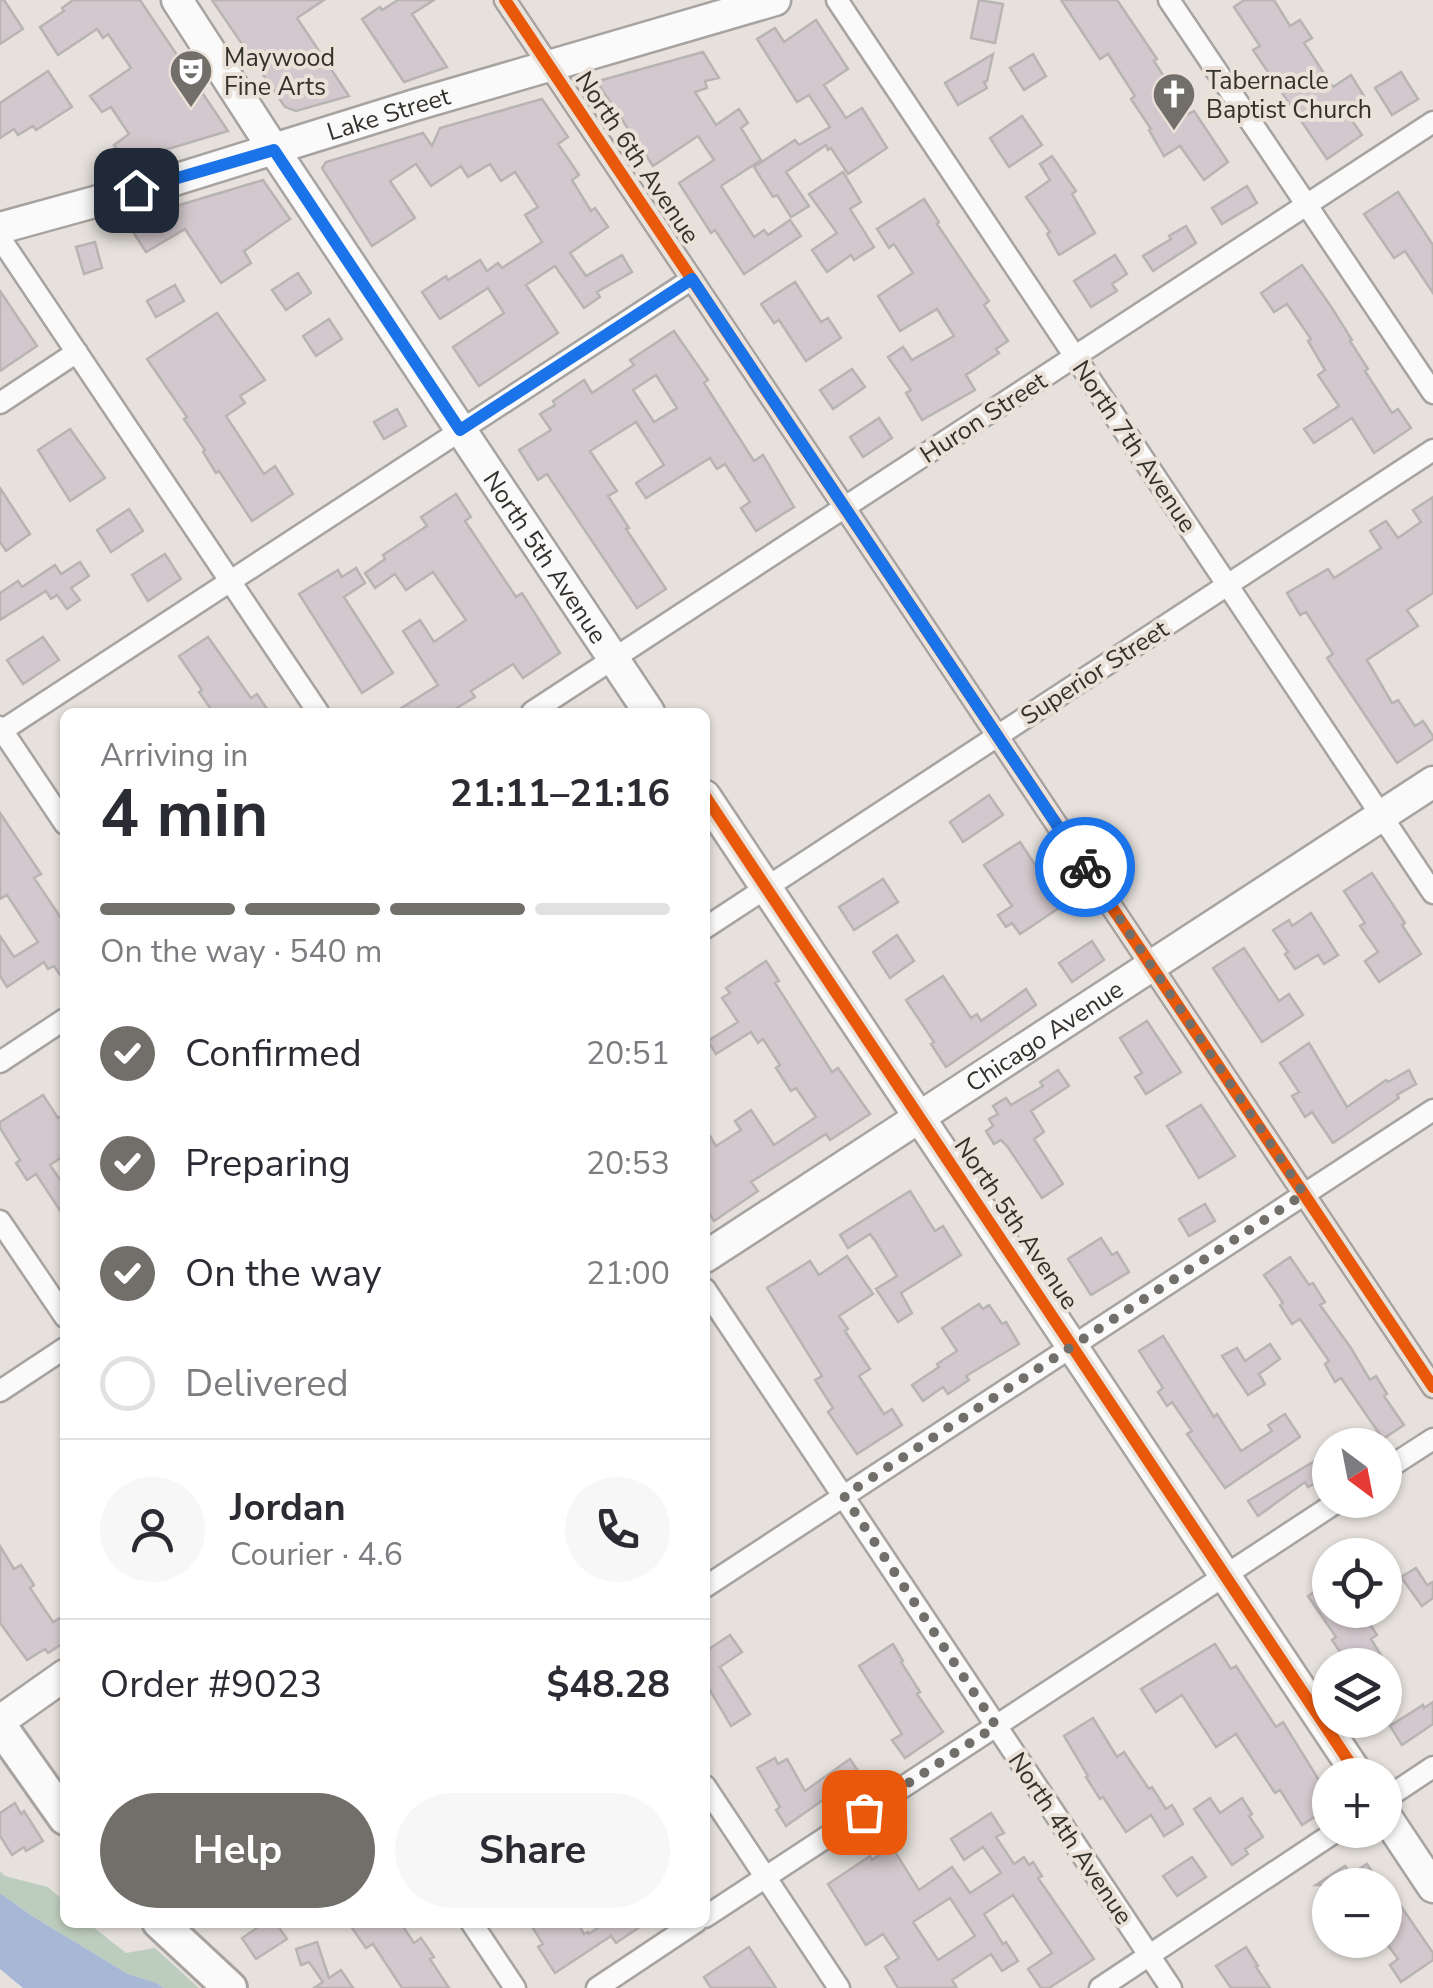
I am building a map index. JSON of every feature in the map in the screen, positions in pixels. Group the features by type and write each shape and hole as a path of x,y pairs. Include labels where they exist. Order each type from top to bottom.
{"main road":[{"path":"0,1724 60,1811"},
{"path":"165,1928 230,1988"}],"street":[{"name":"North 5th Avenue","path":"177,0 646,708"},
{"name":"North 6th Avenue","path":"505,0 1433,1387"},
{"name":"Lake Street","path":"0,228 775,0"},
{"name":"North 7th Avenue","path":"837,0 1433,893"},
{"path":"1170,0 1433,393"},
{"name":"Huron Street","path":"538,708 1433,122"},
{"path":"0,238 315,708"},
{"path":"60,817 1,730 692,279"},
{"path":"0,402 77,352"},
{"name":"Superior Street","path":"710,925 1433,450"},
{"name":"Chicago Avenue","path":"710,1254 1433,782"},
{"name":"North 5th Avenue","path":"710,804 1347,1758"},
{"path":"0,1062 60,1022"},
{"path":"710,1584 1433,1110"},
{"path":"0,1220 60,1310"},
{"name":"North 4th Avenue","path":"710,1296 1171,1988"},
{"path":"0,1391 60,1351"},
{"path":"1402,1459 1433,1438"},
{"path":"710,1914 1312,1518"},
{"path":"0,1724 60,1679"},
{"path":"1402,1788 1433,1767"},
{"path":"710,1793 839,1988"},
{"path":"1402,1840 1433,1887"},
{"path":"1100,1988 1312,1847"},
{"path":"476,1928 516,1988"},
{"path":"597,1988 687,1928"}],"green space":[{"path":"0,1871 5,1876 48,1887 60,1898 60,1928 94,1928 126,1953 155,1948 199,1988 163,1988 128,1974 0,1893"}],"water":[{"path":"0,1893 128,1974 163,1988 23,1988 0,1969"}],"building":[{"path":"0,0 4,0 23,29 0,44"},
{"path":"73,0 140,0 228,131 125,162 114,145 129,134 111,107 102,112 90,96 131,68 108,34 103,38 97,29 58,55 40,27"},
{"path":"212,0 324,0 297,18 349,96 296,111 285,107"},
{"path":"398,0 434,0 412,14 447,67 404,82 362,19"},
{"path":"979,0 1003,4 995,43 971,38"},
{"path":"1061,0 1117,0 1188,114 1194,111 1228,162 1204,180 1180,146 1164,156 1131,99 1135,96 1108,54 1100,59"},
{"path":"1244,0 1274,0 1290,26 1300,20 1312,38 1304,43 1333,87 1351,75 1364,96 1344,109 1362,135 1327,159 1253,50 1260,46 1234,7"},
{"path":"816,20 848,69 824,85 846,118 862,108 887,148 848,174 826,145 786,172 809,206 791,217 754,167 795,140 799,145 830,127 809,95 797,102 757,39 775,28 784,42"},
{"path":"703,52 719,78 705,81 707,88 695,92 716,125 739,109 748,123 741,128 761,160 721,186 754,237 764,230 768,235 790,220 801,236 744,274 715,230 711,233 679,183 714,160 698,136 653,166 600,87 602,80"},
{"path":"993,54 984,82 987,88 958,105 945,83"},
{"path":"1033,54 1046,76 1024,90 1010,68"},
{"path":"48,71 72,107 36,130 33,126 18,135 14,129 0,138 0,103"},
{"path":"1401,72 1418,99 1392,115 1375,88"},
{"path":"542,99 568,137 558,144 579,175 572,180 591,211 595,208 608,227 570,253 586,276 622,255 632,272 597,292 600,297 584,308 555,266 526,285 558,333 479,386 453,347 504,313 488,288 440,319 422,292 480,260 487,271 498,263 502,268 542,242 525,215 538,207 515,172 501,181 490,164 468,177 461,166 431,186 416,164 390,181 415,218 372,246 322,168 326,162 423,133 432,146 440,128"},
{"path":"1022,116 1042,145 1009,167 990,138"},
{"path":"1052,156 1076,191 1072,194 1095,233 1059,255 1047,234 1050,232 1026,197 1050,180 1040,164"},
{"path":"843,172 861,202 850,209 874,247 854,260 851,255 827,272 812,250 837,233 809,194"},
{"path":"263,180 290,219 244,251 251,263 221,283 185,229 146,252 126,221"},
{"path":"1247,186 1257,203 1222,224 1212,208"},
{"path":"1398,192 1433,245 1433,293 1405,251 1394,258 1364,214"},
{"path":"924,199 989,301 984,305 1008,341 996,349 999,353 966,375 975,390 922,420 906,393 911,390 888,357 903,347 912,360 954,336 937,309 900,331 878,296 913,273 894,244 889,248 877,229"},
{"path":"1186,226 1196,243 1153,271 1143,256"},
{"path":"95,242 102,268 84,274 76,247"},
{"path":"1115,255 1127,274 1112,284 1117,291 1091,307 1074,281"},
{"path":"1302,265 1352,340 1368,369 1365,371 1392,413 1398,409 1411,428 1374,453 1352,418 1314,443 1304,429 1339,406 1318,375 1325,370 1308,341 1311,339 1287,304 1274,312 1261,293"},
{"path":"298,273 311,293 286,310 272,290"},
{"path":"795,282 821,322 828,318 841,338 806,361 779,320 774,323 761,304"},
{"path":"175,285 184,301 156,317 147,301"},
{"path":"0,291 37,346 0,371"},
{"path":"217,313 265,380 240,396 245,403 226,416 264,474 275,466 293,494 252,521 219,471 216,473 184,419 187,417 147,359"},
{"path":"329,319 342,339 316,356 303,336"},
{"path":"674,331 708,380 704,383 754,461 763,455 794,507 756,531 741,508 750,502 725,464 717,469 710,458 646,498 636,483 664,465 636,422 590,451 617,491 608,496 629,528 626,529 666,589 637,608 547,474 538,480 519,450 551,430 540,414 555,405 553,401 584,380 592,393 634,365 630,360","holes":["656,375 677,408 654,422 633,390"]},
{"path":"852,369 865,387 833,409 820,390"},
{"path":"397,409 406,426 384,439 374,422"},
{"path":"879,418 892,438 863,457 850,437"},
{"path":"70,429 105,478 70,501 38,450"},
{"path":"0,488 30,534 6,551 0,542"},
{"path":"456,494 471,517 465,521 516,597 522,593 560,653 523,678 513,664 471,691 475,697 457,708 401,708 438,685 403,631 420,620 434,642 466,620 433,572 406,590 395,574 375,588 365,573 385,559 383,555 427,526 421,517"},
{"path":"1433,497 1433,593 1407,610 1418,626 1367,660 1392,703 1398,700 1415,726 1423,721 1433,736 1397,763 1327,658 1333,654 1306,612 1300,615 1287,593 1328,569 1334,578 1381,548 1370,531 1386,521 1398,538 1421,522 1413,510"},
{"path":"129,509 143,531 111,552 97,530"},
{"path":"165,554 181,579 148,601 132,575"},
{"path":"80,562 89,576 71,588 80,600 67,609 57,595 51,599 46,591 0,620 0,593 18,581 22,587 55,565 61,574"},
{"path":"356,568 365,583 344,597 393,673 362,693 299,594 338,570 342,577"},
{"path":"43,637 59,660 23,684 7,660"},
{"path":"208,637 251,698 257,694 266,708 210,708 179,656"},
{"path":"989,795 1003,815 963,842 950,822"},
{"path":"0,813 41,874 34,878 60,917 60,975 54,966 48,969 44,962 7,987 0,976 0,936 14,957 38,942 7,895 0,899"},
{"path":"1020,842 1062,906 1020,934 1012,923 1006,927 998,915 1012,906 984,865"},
{"path":"1372,873 1421,954 1379,982 1365,961 1378,952 1360,926 1365,923 1344,891"},
{"path":"883,879 898,902 854,930 839,907"},
{"path":"1311,913 1338,955 1324,964 1318,955 1295,969 1273,930 1289,920 1292,926"},
{"path":"897,935 914,961 890,978 873,952"},
{"path":"1092,941 1104,960 1072,982 1059,963"},
{"path":"1244,948 1279,1001 1289,994 1303,1015 1262,1042 1213,968"},
{"path":"766,961 779,981 775,983 832,1072 838,1068 870,1114 830,1140 826,1134 751,1182 758,1191 714,1221 710,1215 710,1136 716,1146 741,1130 735,1121 751,1110 774,1145 816,1117 796,1088 791,1091 763,1039 758,1043 751,1032 716,1054 710,1040 738,1022 722,998 730,993 726,988"},
{"path":"943,976 971,1018 977,1014 981,1021 1026,989 1036,1005 946,1067 906,1000"},
{"path":"1147,1021 1181,1072 1146,1094 1135,1077 1142,1073 1120,1038"},
{"path":"1309,1043 1347,1107 1386,1080 1409,1070 1416,1084 1333,1143 1312,1112 1305,1117 1292,1096 1299,1092 1280,1063"},
{"path":"1058,1070 1069,1086 1031,1111 1044,1132 1034,1139 1063,1184 1042,1198 1007,1146 1001,1140 994,1144 986,1131 993,1126 989,1119 998,1114 993,1106 1006,1098 1011,1105 1043,1086 1040,1082"},
{"path":"43,1095 60,1117 60,1158 50,1165 60,1180 60,1210 36,1174 27,1180 0,1122"},
{"path":"1201,1105 1235,1156 1199,1178 1167,1126"},
{"path":"910,1191 935,1231 943,1226 961,1255 901,1293 912,1313 898,1322 876,1289 897,1276 876,1242 870,1234 848,1248 840,1235"},
{"path":"1205,1204 1215,1221 1189,1236 1179,1219"},
{"path":"1101,1238 1112,1255 1117,1252 1129,1272 1091,1295 1068,1259"},
{"path":"847,1256 873,1294 839,1316 870,1369 859,1376 884,1414 892,1409 902,1425 857,1454 828,1412 833,1408 815,1380 822,1376 767,1288 810,1261 819,1275"},
{"path":"1290,1257 1309,1285 1313,1283 1325,1302 1320,1305 1370,1380 1376,1376 1404,1425 1375,1428 1341,1378 1335,1382 1325,1364 1329,1361 1300,1319 1292,1324 1264,1275"},
{"path":"979,1304 983,1309 989,1305 1002,1324 1006,1322 1019,1344 966,1376 969,1380 948,1394 943,1387 923,1401 912,1385 957,1351 942,1328"},
{"path":"1163,1336 1214,1417 1217,1414 1241,1451 1272,1431 1268,1425 1285,1414 1300,1437 1225,1488 1187,1434 1192,1431 1172,1402 1167,1406 1158,1392 1163,1388 1139,1351"},
{"path":"1270,1344 1280,1359 1259,1374 1265,1384 1248,1395 1222,1356 1237,1348 1245,1361"},
{"path":"1312,1463 1312,1485 1308,1487 1305,1482 1258,1516 1248,1501"},
{"path":"0,1546 14,1569 21,1565 34,1585 30,1588 53,1622 60,1618 60,1645 27,1660 0,1623"},
{"path":"1416,1568 1427,1585 1433,1582 1433,1598 1422,1606 1402,1576"},
{"path":"1330,1628 1373,1628 1377,1635 1371,1639 1377,1648 1337,1648 1332,1640 1336,1637"},
{"path":"730,1635 742,1652 720,1667 750,1714 731,1726 710,1690 710,1648"},
{"path":"893,1644 920,1692 917,1694 943,1732 905,1758 892,1740 902,1734 859,1666"},
{"path":"1215,1644 1231,1669 1236,1666 1276,1727 1283,1722 1312,1769 1312,1819 1302,1825 1280,1790 1275,1793 1236,1734 1216,1747 1182,1695 1156,1712 1141,1689"},
{"path":"1433,1702 1433,1724 1402,1745 1398,1738 1402,1738 1402,1718 1423,1705 1424,1708"},
{"path":"1093,1718 1117,1757 1124,1752 1149,1789 1152,1787 1166,1809 1172,1805 1183,1824 1164,1836 1151,1815 1126,1832 1103,1797 1100,1799 1064,1736"},
{"path":"775,1758 778,1764 787,1759 805,1791 850,1759 860,1774 786,1826 776,1810 780,1807 757,1768"},
{"path":"1210,1798 1220,1813 1242,1798 1263,1837 1245,1849 1248,1854 1232,1865 1194,1809"},
{"path":"15,1803 43,1841 12,1855 0,1836 0,1813"},
{"path":"991,1813 1004,1833 996,1837 1014,1864 1024,1857 1029,1865 1033,1862 1042,1876 1038,1878 1094,1959 1049,1988 1041,1988 1028,1969 1052,1953 1013,1895 984,1914 1018,1961 1002,1971 991,1954 952,1980 957,1988 898,1988 885,1967 899,1958 883,1934 866,1945 828,1884 870,1856 872,1860 892,1847 919,1890 952,1867 970,1893 1001,1873 983,1847 964,1860 951,1839","holes":["950,1898 975,1936 938,1960 913,1922"]},
{"path":"1192,1857 1206,1877 1177,1896 1163,1876"},
{"path":"1402,1908 1433,1953 1433,1960 1401,1982 1390,1965 1402,1958"},
{"path":"257,1928 279,1928 287,1939 256,1959 242,1938"},
{"path":"352,1928 404,1928 414,1943 421,1938 449,1988 402,1988 373,1944 366,1948"},
{"path":"533,1928 580,1928 589,1934 597,1928 638,1928 616,1943 611,1936 555,1973 538,1947 543,1944"},
{"path":"317,1942 329,1978 341,1970 353,1988 314,1988 323,1982 309,1962 301,1965 296,1949"},
{"path":"749,1947 776,1988 711,1988 704,1977"},
{"path":"1246,1947 1270,1988 1231,1988 1216,1966"}],"cycle path":[{"path":"505,0 1433,1387"},
{"path":"710,803 1347,1758"}],"way so far":[{"path":"864,1812 996,1726 844,1496 1304,1194 1085,867"}],"place":[{"name":"Maywood Fine Arts","path":"191,109"},
{"name":"Tabernacle Baptist Church","path":"1174,132"}],"route":[{"path":"136,190 274,150 460,430 692,279 1085,867"}]}
